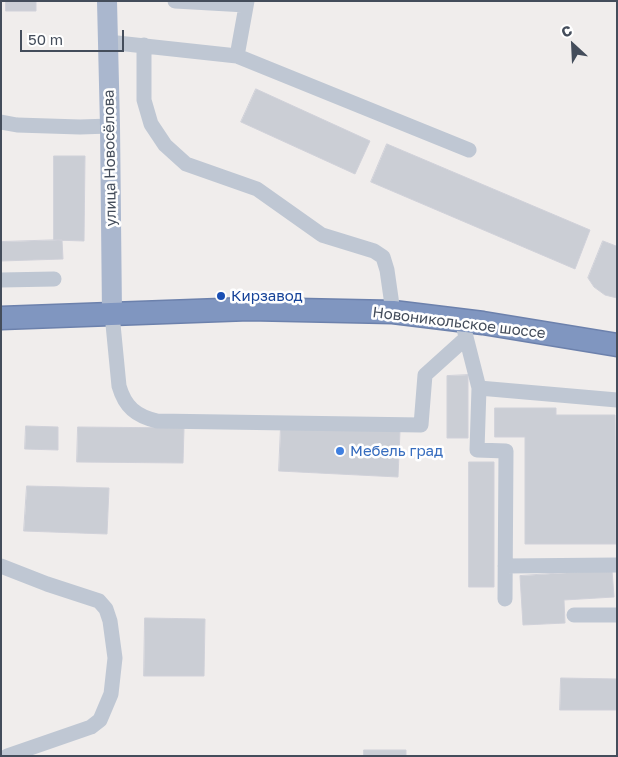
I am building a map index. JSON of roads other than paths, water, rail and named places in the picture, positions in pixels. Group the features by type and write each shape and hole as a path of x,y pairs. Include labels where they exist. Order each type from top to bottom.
{"highway":[{"name":"Новоникольское шоссе","path":"1,318 249,309 393,312 464,329 617,345"}],"main road":[{"name":"улица Новосёлова","path":"107,1 112,314"}],"lane":[{"path":"175,1 247,3 237,56"},
{"path":"108,42 237,56 469,150"},
{"path":"144,45 144,100 152,124 165,146 186,164 257,188 322,235 374,251 383,257 387,270 393,312"},
{"path":"1,122 17,125 110,126"},
{"path":"1,280 54,279"},
{"path":"112,314 118,386 122,397 127,405 136,413 157,421 421,425 425,375 464,329"},
{"path":"464,329 479,388 478,450 506,451 505,599"},
{"path":"479,388 617,400"},
{"path":"505,566 617,565"},
{"path":"1,566 99,602 106,609 110,621 115,658 111,694 100,720 91,727 7,756"},
{"path":"574,615 617,615"}],"place":[{"name":"Кирзавод","path":"221,296"},
{"name":"Мебель град","path":"340,451"}]}
